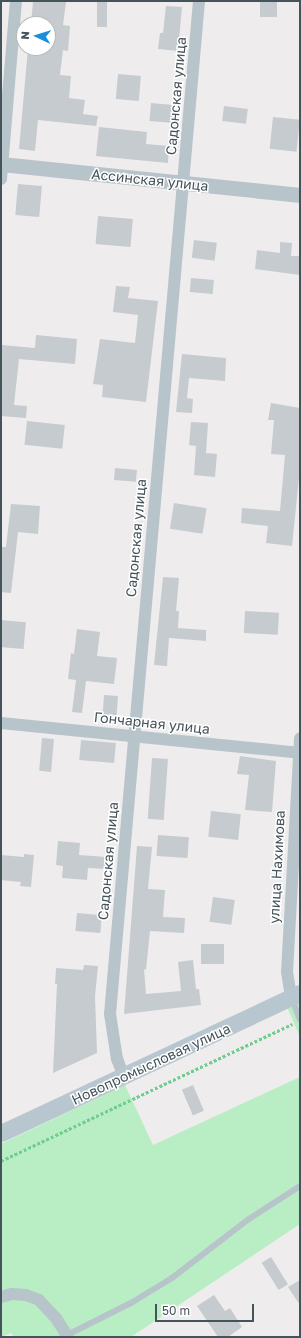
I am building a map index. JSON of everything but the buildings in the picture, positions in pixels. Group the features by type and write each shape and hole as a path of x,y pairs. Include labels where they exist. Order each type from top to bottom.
{"main road":[{"name":"Новопромысловая улица","path":"1,1134 296,995"}],"street":[{"path":"1,169 16,1"},
{"name":"Садонская улица","path":"124,1077 118,1059 110,1014 133,736 199,1"},
{"name":"Ассинская улица","path":"1,169 300,195"},
{"name":"Гончарная улица","path":"1,724 299,753"},
{"name":"улица Нахимова","path":"296,995 287,972 300,738"},
{"path":"1,1297 12,1294 26,1295 39,1300 56,1318 67,1336"}],"lane":[{"path":"296,995 300,1020"},
{"path":"67,1336 131,1304 172,1278 249,1219 300,1186"}],"path":[{"path":"1,1161 300,1020"}],"green space":[{"path":"300,1001 300,1037 287,1007"},
{"path":"300,1077 300,1224 131,1337 14,1337 11,1333 1,1337 1,1144 125,1085 153,1145"}]}
